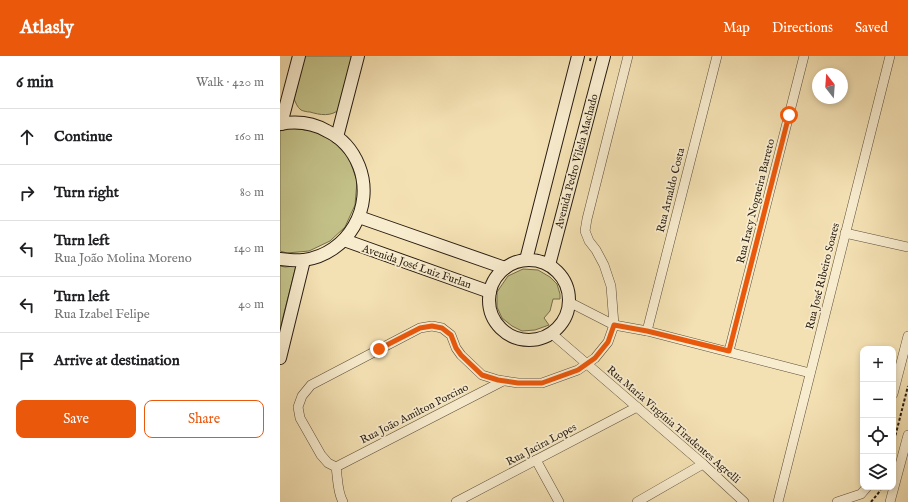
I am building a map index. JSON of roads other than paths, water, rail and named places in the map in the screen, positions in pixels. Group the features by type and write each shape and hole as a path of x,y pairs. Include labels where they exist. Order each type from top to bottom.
{"street":[{"path":"280,259 304,260 319,256 332,249 344,240 353,229 359,216 363,201 364,185 359,166 354,155 343,142 325,129 311,124 296,122 281,124 299,56"},
{"path":"337,137 358,56"},
{"name":"Avenida Pedro Vilela Machado","path":"526,260 578,56"},
{"name":"Avenida Pedro Vilela Machado","path":"549,265 604,56"},
{"path":"343,502 340,497 336,466 328,464 321,455 300,418 298,407 302,396 311,385 420,328 432,326 442,328 451,335 456,348 461,355 482,375 498,380 518,383 542,383 578,370 595,358 608,342 614,325 610,286 604,265 589,241 585,231 628,56"},
{"name":"Rua Arnaldo Costa","path":"647,331 717,56"},
{"name":"Rua Iracy Nogueira Barreto","path":"729,351 804,56"},
{"name":"Rua José Ribeiro Soares","path":"778,502 890,56"},
{"path":"359,216 505,268"},
{"path":"846,233 908,247"},
{"name":"Avenida José Luiz Furlan","path":"344,240 490,292"},
{"path":"280,358 304,260"},
{"path":"526,260 534,260 549,265 564,281 569,295 569,302 565,316 561,323 551,333 530,339 516,337 509,334 498,325 491,313 489,299 495,278 505,268 526,260"},
{"path":"569,302 614,325 647,331 810,372"},
{"name":"Rua Maria Virgínia Tiradentes Agrelli","path":"551,333 703,464 744,502"},
{"path":"896,382 908,336"},
{"name":"Rua João Amilton Porcino","path":"336,466 503,381"},
{"name":"Rua Jacira Lopes","path":"456,502 637,407"},
{"path":"890,502 908,435"},
{"path":"536,460 558,502"},
{"path":"637,502 703,464"},
{"path":"837,502 861,494 864,490"}]}
